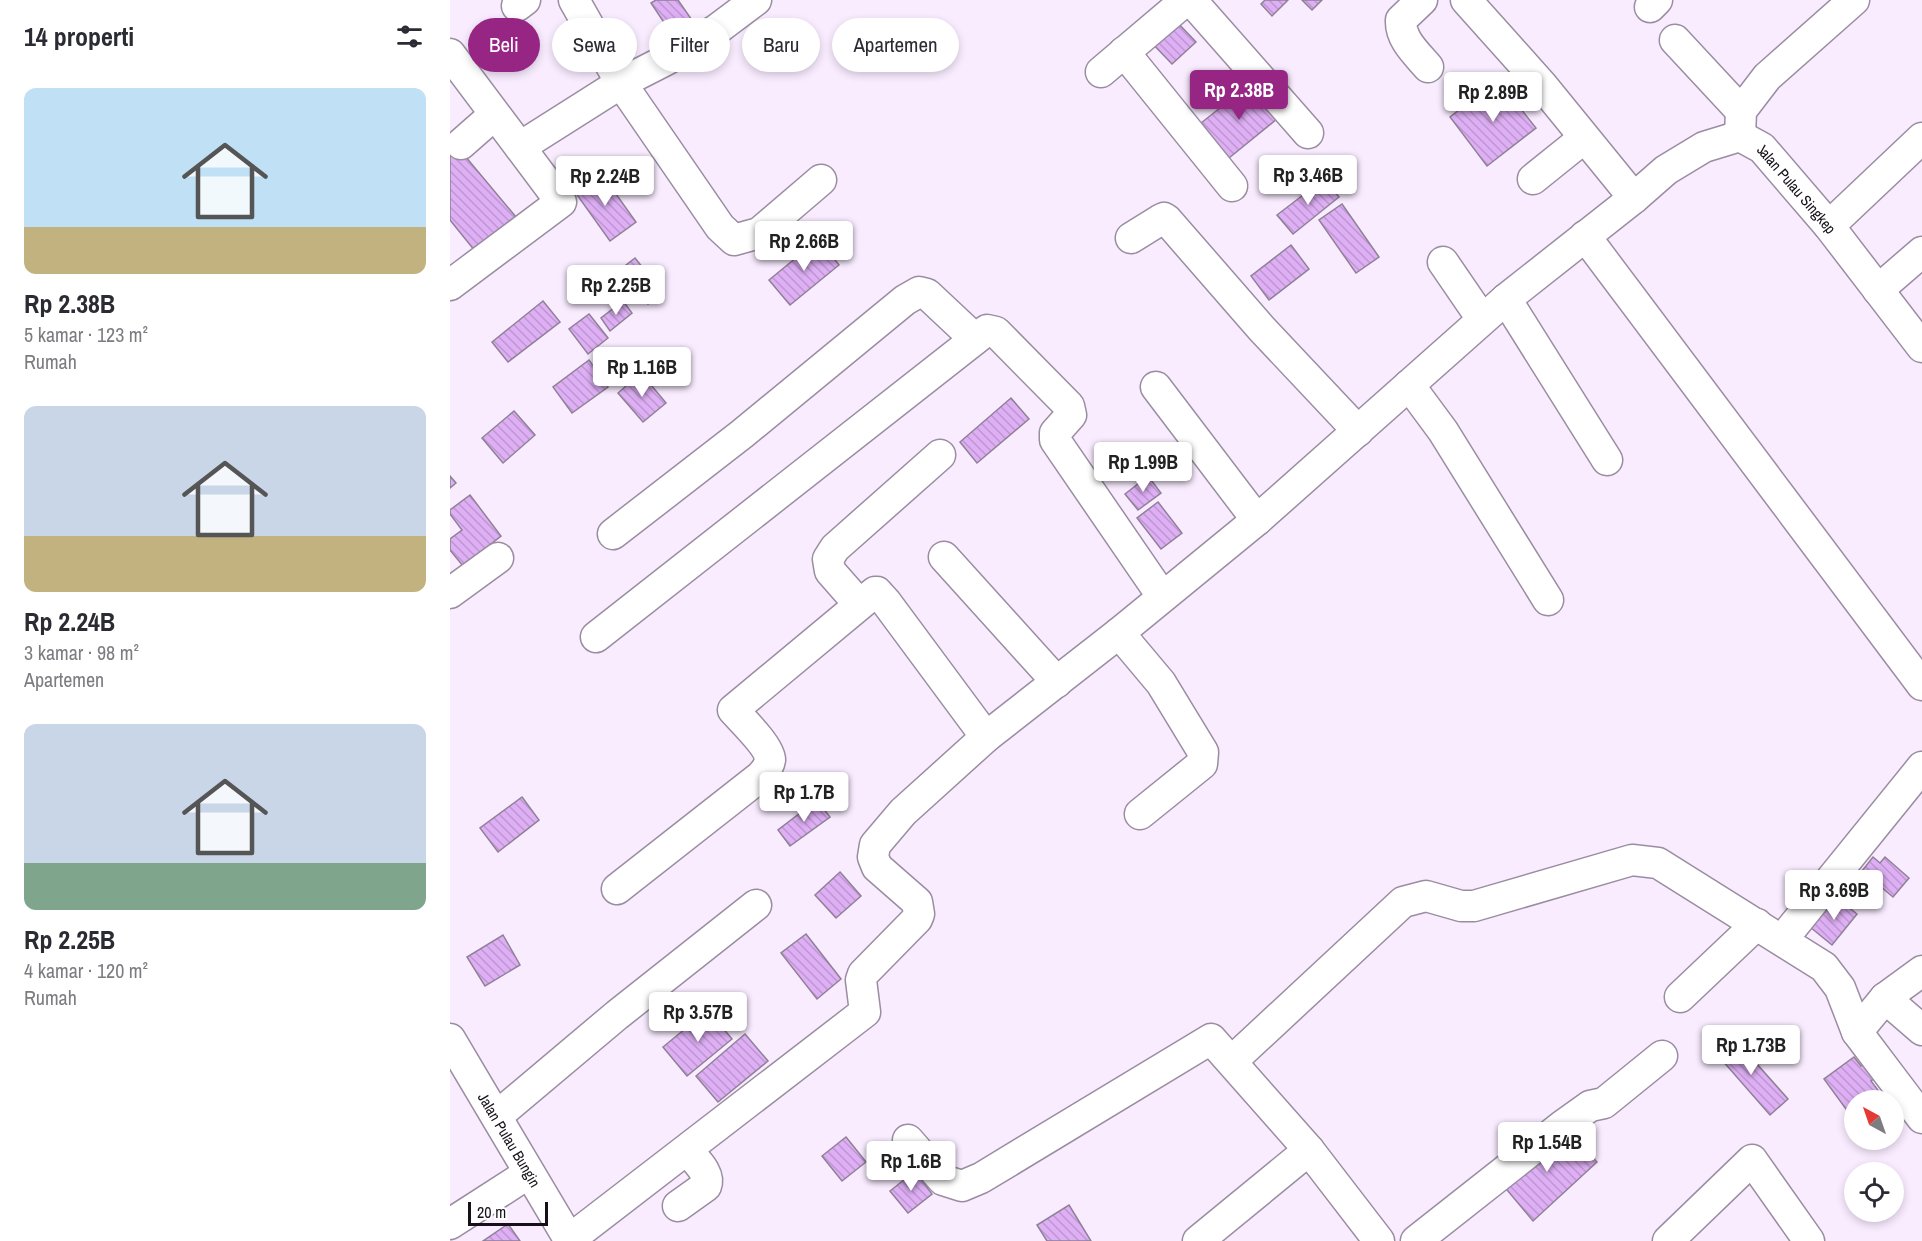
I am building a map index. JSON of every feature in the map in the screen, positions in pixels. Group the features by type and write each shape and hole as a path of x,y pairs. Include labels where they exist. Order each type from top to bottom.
{"street":[{"path":"574,0 621,83 720,227 734,240 759,233 821,180"},
{"path":"520,147 621,83 666,60 716,30 756,0"},
{"path":"1101,72 1186,0"},
{"path":"1191,0 1308,133"},
{"path":"1422,0 1401,20 1400,29 1428,67"},
{"path":"1466,0 1542,85 1634,198"},
{"path":"1675,40 1740,124 1767,77 1854,0"},
{"path":"1124,52 1232,186"},
{"path":"450,54 561,202 450,285"},
{"path":"460,144 494,115"},
{"name":"Jalan Pulau Singkep","path":"687,1150 865,1012 861,980 863,974 917,919 919,914 917,902 877,867 873,857 875,845 903,812 986,738 1257,520 1482,319 1666,170 1684,158 1740,124 1829,226 1922,347"},
{"path":"1533,179 1584,138"},
{"path":"1829,226 1922,138"},
{"path":"1131,238 1164,218 1167,220 1261,328 1358,431"},
{"path":"1585,236 1922,685"},
{"path":"1878,290 1922,252"},
{"path":"1443,262 1482,319"},
{"path":"614,534 742,434 905,300 919,292 927,294 975,339"},
{"path":"1506,299 1607,460"},
{"path":"596,637 987,330 996,332 1069,406 1071,415 1055,433 1055,440 1162,596"},
{"path":"1409,385 1443,431 1548,600"},
{"path":"1156,387 1257,520"},
{"path":"859,604 830,571 828,559 835,548 940,455"},
{"path":"944,557 1057,682"},
{"path":"450,593 498,558"},
{"path":"616,889 767,769 770,759 767,750 733,710 875,592 879,594 986,738"},
{"path":"1119,633 1161,683 1203,752 1202,764 1140,814"},
{"path":"1680,997 1769,932 1922,766"},
{"path":"1232,1061 1403,902 1426,896 1461,906 1474,906 1632,860 1643,860 1658,863 1824,967 1840,988 1857,1032 1922,1118"},
{"path":"497,1116 617,1015 756,905"},
{"path":"1857,1032 1885,998 1922,971"},
{"path":"1885,998 1922,1030"},
{"path":"908,1140 942,1180 962,1186 981,1178 1210,1039 1309,1150 1379,1241"},
{"name":"Jalan Pulau Bungin","path":"451,1044 497,1116 570,1240"},
{"path":"1416,1241 1562,1126 1590,1106 1604,1103 1662,1056"},
{"path":"570,1240 687,1150 706,1175 708,1182 706,1186 678,1206"},
{"path":"1198,1241 1309,1150"},
{"path":"1668,1241 1752,1160 1809,1241"},
{"path":"450,1224 529,1173"}],"building":[{"path":"656,0 678,0 691,18 661,18 651,3"},
{"path":"1265,0 1288,0 1272,16 1261,4"},
{"path":"1302,0 1322,0 1312,10"},
{"path":"1174,19 1196,42 1172,64 1150,41"},
{"path":"1498,80 1536,128 1487,166 1450,117"},
{"path":"1249,85 1277,119 1229,158 1201,123"},
{"path":"450,138 516,217 475,251 450,220"},
{"path":"601,173 636,222 610,241 575,192"},
{"path":"1324,179 1339,197 1293,234 1277,215"},
{"path":"1342,204 1379,257 1356,273 1319,220"},
{"path":"819,239 839,265 790,305 769,280"},
{"path":"1291,245 1309,269 1269,300 1251,276"},
{"path":"635,258 663,293 648,304 621,269"},
{"path":"543,301 560,322 508,362 492,342"},
{"path":"623,301 632,313 610,331 601,318"},
{"path":"589,314 608,338 588,354 569,329"},
{"path":"589,360 608,387 572,413 553,387"},
{"path":"641,373 666,403 643,422 618,393"},
{"path":"1011,398 1029,419 977,463 960,442"},
{"path":"514,411 535,435 503,463 482,438"},
{"path":"450,476 456,483 450,488"},
{"path":"1148,476 1161,493 1138,510 1125,494"},
{"path":"470,495 501,536 463,566 450,550 450,539 462,530 450,514 450,510"},
{"path":"1158,502 1182,533 1161,549 1137,518"},
{"path":"522,797 539,820 498,852 480,828"},
{"path":"817,800 830,817 790,846 778,830"},
{"path":"1873,857 1880,863 1885,857 1909,878 1893,897 1862,871"},
{"path":"840,872 861,896 836,918 815,895"},
{"path":"1835,896 1857,914 1832,945 1810,927"},
{"path":"806,934 841,979 817,999 781,953"},
{"path":"503,935 520,965 485,986 467,957"},
{"path":"708,1010 732,1039 687,1076 663,1047"},
{"path":"745,1034 768,1061 718,1102 696,1076"},
{"path":"1732,1036 1788,1099 1770,1115 1715,1052"},
{"path":"1854,1057 1861,1066 1864,1064 1875,1078 1871,1081 1878,1090 1844,1090 1844,1106 1824,1079"},
{"path":"1564,1128 1597,1162 1533,1221 1498,1179"},
{"path":"846,1137 866,1162 842,1181 822,1156"},
{"path":"915,1171 932,1194 908,1213 890,1191"},
{"path":"1069,1205 1091,1241 1047,1241 1037,1225"},
{"path":"508,1224 520,1241 483,1241"}]}
